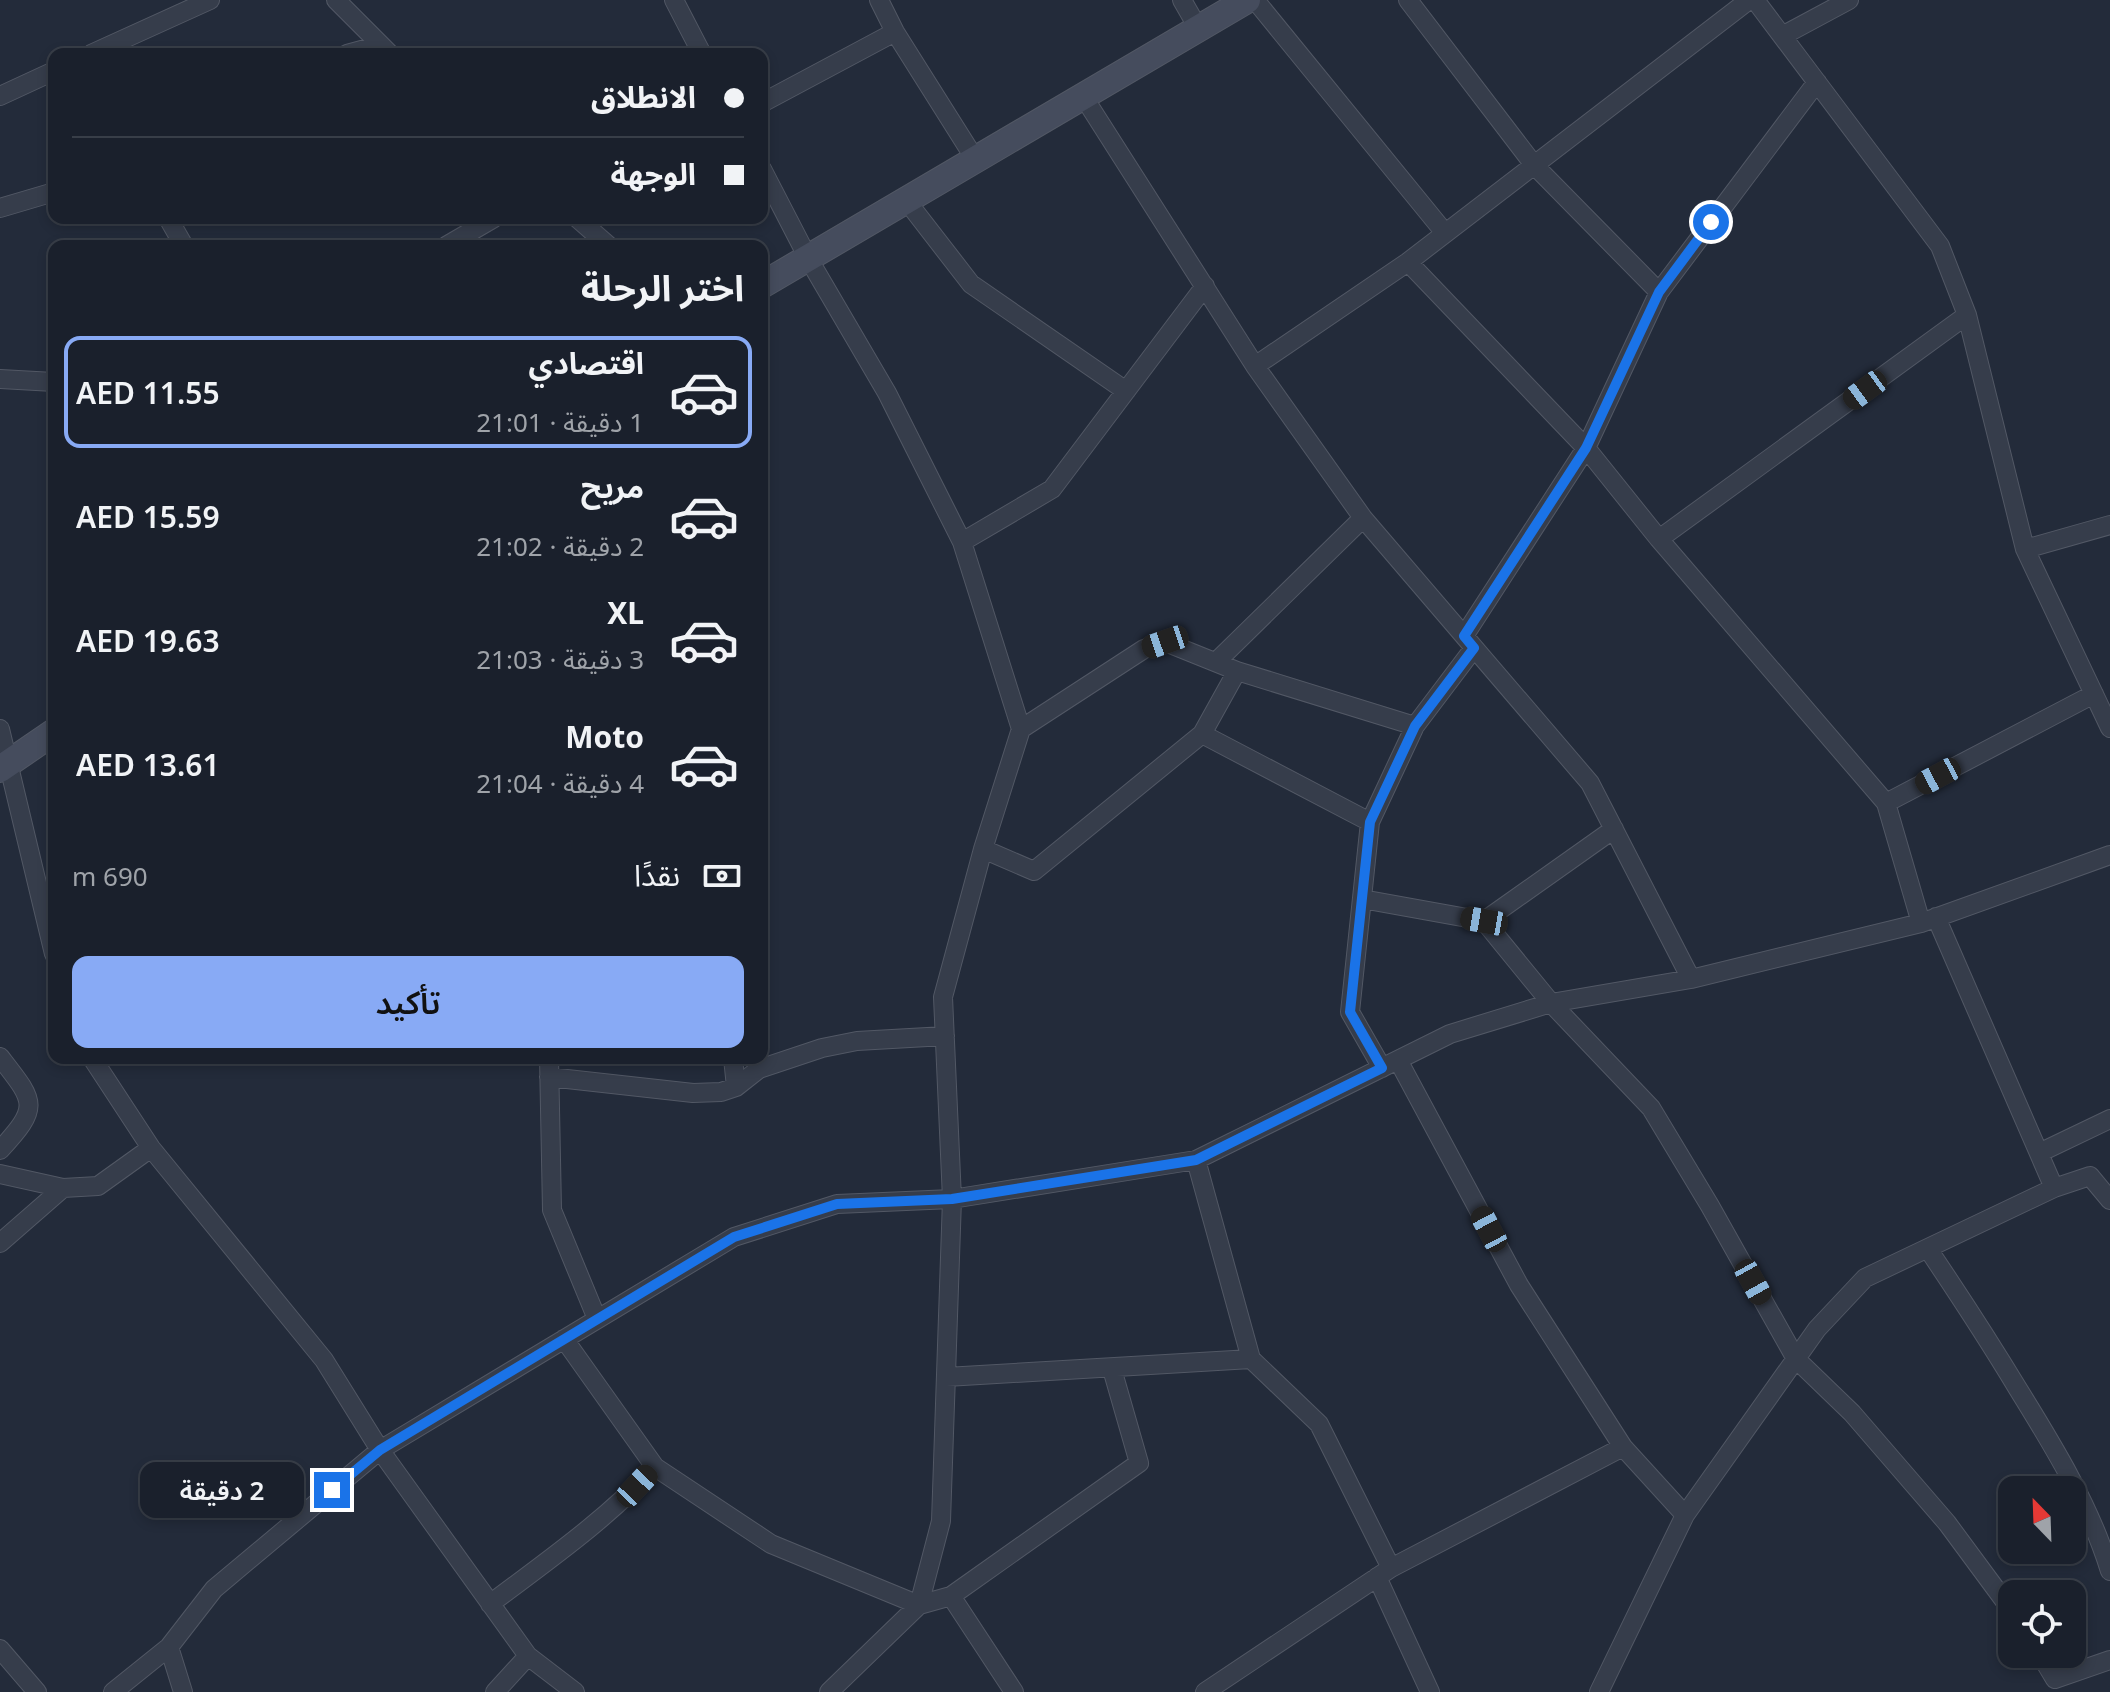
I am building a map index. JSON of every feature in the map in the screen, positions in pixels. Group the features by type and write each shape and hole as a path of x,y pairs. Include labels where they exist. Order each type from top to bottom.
{"main road":[{"path":"768,281 1247,0"},
{"path":"4,766 48,736"}],"street":[{"path":"104,48 210,0"},
{"path":"336,0 384,48"},
{"path":"674,0 699,48"},
{"path":"879,0 895,32 975,159"},
{"path":"1182,0 1198,28"},
{"path":"1255,0 1445,233"},
{"path":"1408,0 1534,165 1659,292"},
{"path":"1255,366 1408,262 1749,0"},
{"path":"1755,0 1940,246 1967,315 2025,549 2110,728"},
{"path":"1782,36 1849,0"},
{"path":"768,100 895,32"},
{"path":"0,96 48,74"},
{"path":"1685,1515 1623,1447 1519,1285 1390,1064 1350,1012 1370,822 1415,726 1586,448 1659,292 1817,82"},
{"path":"1083,96 1255,366 1363,518 1590,783 1691,979"},
{"path":"768,181 808,258 887,393 962,542 1021,729 983,849 943,997 952,1199 941,1521 919,1605 841,1688"},
{"path":"0,208 48,194"},
{"path":"906,200 971,284 1126,391"},
{"path":"456,240 484,224"},
{"path":"584,224 602,240"},
{"path":"1408,262 1586,448 1659,539 1886,803 1928,920 2054,1188"},
{"path":"962,542 1052,489 1205,286"},
{"path":"1659,539 1967,315"},
{"path":"0,379 48,382"},
{"path":"1216,662 1363,518"},
{"path":"2025,549 2110,525"},
{"path":"1021,729 1144,649 1165,642 1237,671 1415,726"},
{"path":"983,849 1034,871 1202,734 1237,671"},
{"path":"1886,803 2094,694"},
{"path":"0,729 4,766 48,931"},
{"path":"1202,734 1370,822"},
{"path":"1484,921 1614,829"},
{"path":"113,1692 169,1647 214,1589 380,1450 734,1237 837,1204 952,1199 1196,1160 1450,1034 1551,1003 1691,979 1928,920 2110,855"},
{"path":"1362,899 1484,921 1551,1003 1651,1108 1796,1359 1852,1413 1947,1523 1998,1592"},
{"path":"597,1319 552,1210 549,1068 693,1093 721,1092 736,1087 759,1069 822,1048 857,1041 945,1036"},
{"path":"0,1057 28,1095 30,1110 22,1127 0,1150"},
{"path":"96,1064 151,1148 324,1360 380,1450 528,1656 575,1692"},
{"path":"734,1064 736,1087"},
{"path":"2039,1153 2110,1119"},
{"path":"0,1174 63,1188 98,1186 151,1148"},
{"path":"1196,1160 1251,1359 1319,1424 1384,1572 1430,1692"},
{"path":"1599,1692 1685,1515 1817,1329 1865,1278 2054,1188 2090,1176 2110,1200"},
{"path":"0,1243 63,1188"},
{"path":"1928,1249 2045,1433 2098,1532 2110,1571"},
{"path":"564,1339 655,1467 771,1544 919,1605 951,1596 1139,1463 1112,1369"},
{"path":"946,1377 1251,1359"},
{"path":"1205,1692 1384,1572 1623,1447"},
{"path":"490,1604 580,1536 655,1467"},
{"path":"951,1596 1014,1692"},
{"path":"169,1647 183,1692"},
{"path":"0,1649 37,1692"},
{"path":"495,1692 528,1656"},
{"path":"2048,1668 2055,1679 2110,1660"}],"route":[{"path":"332,1490 380,1450 734,1237 837,1204 952,1199 1196,1160 1382,1068 1350,1012 1370,822 1415,726 1474,648 1464,636 1586,448 1659,292 1711,222"}]}
